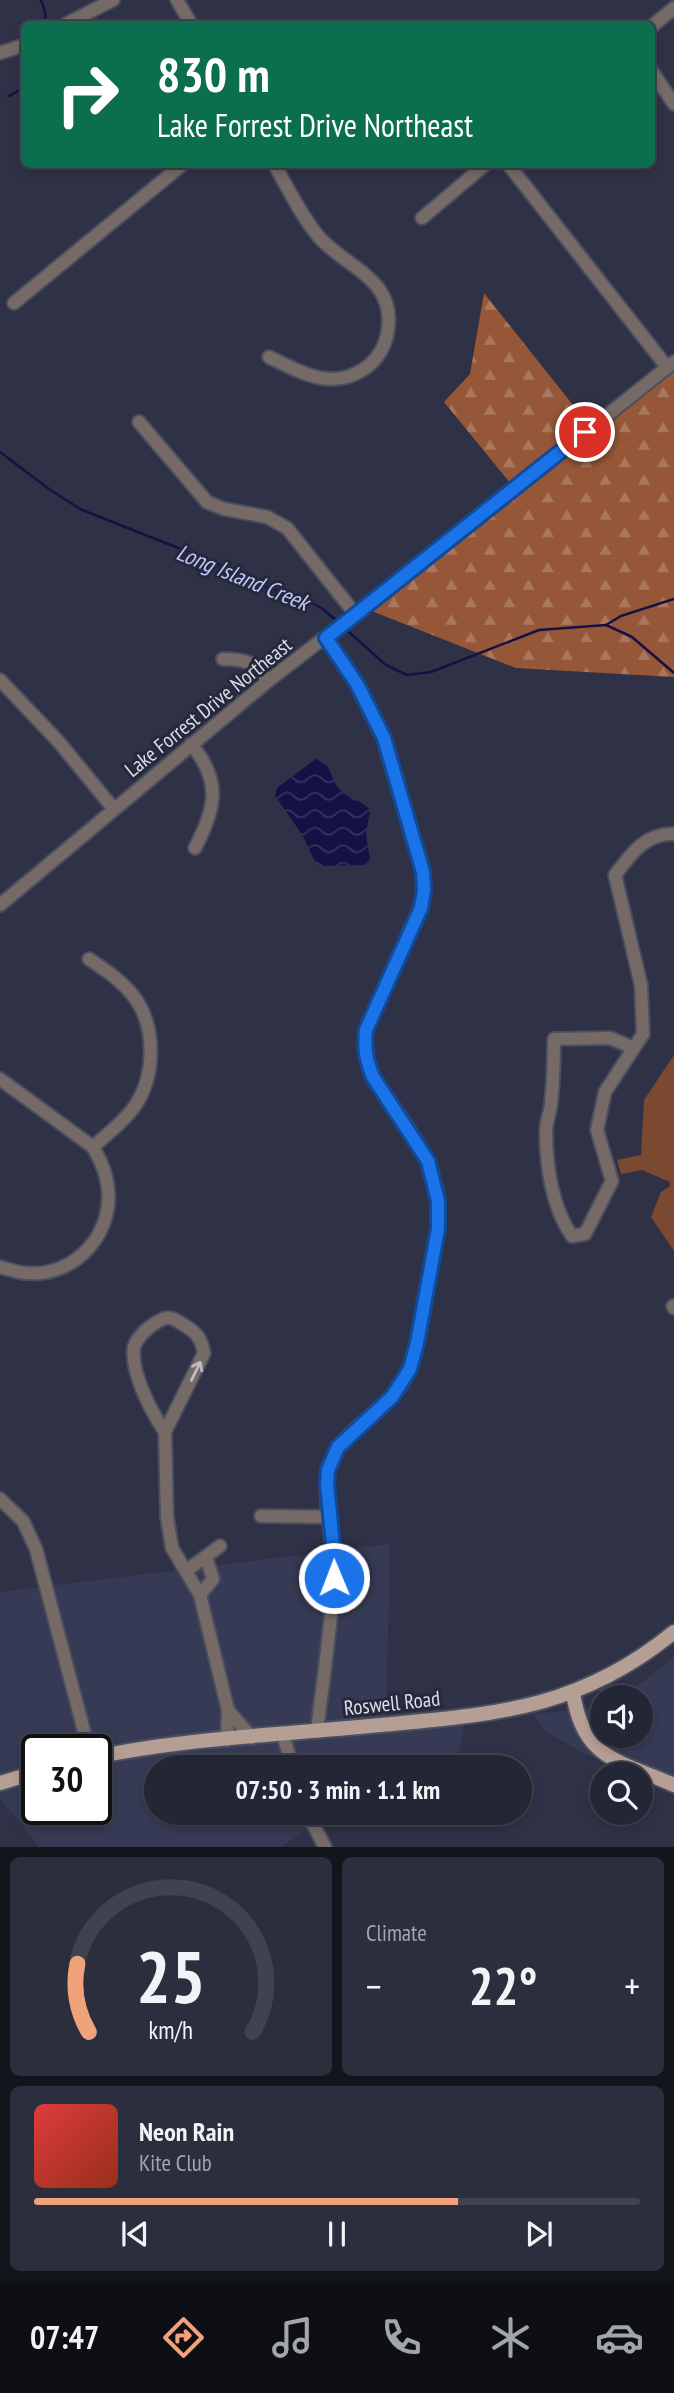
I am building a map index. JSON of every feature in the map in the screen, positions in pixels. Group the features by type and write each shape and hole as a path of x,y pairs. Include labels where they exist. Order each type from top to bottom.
{"main road":[{"name":"Roswell Road","path":"112,1754 149,1748 502,1712 573,1693 625,1667 674,1632"},
{"path":"573,1693 576,1714 582,1728 597,1748 614,1760 674,1785"},
{"path":"0,1783 21,1777"}],"street":[{"path":"72,21 113,0"},
{"path":"177,0 189,21"},
{"path":"655,24 674,8"},
{"path":"0,52 21,46"},
{"path":"655,76 674,104"},
{"path":"14,303 178,168"},
{"path":"269,357 314,378 333,380 349,376 374,360 384,344 389,325 387,307 379,288 310,226 276,168"},
{"path":"422,218 481,168"},
{"path":"511,168 671,365"},
{"name":"Lake Forrest Drive Northeast","path":"0,905 268,681 671,365"},
{"path":"139,422 207,502 223,509 267,517 287,528 351,618"},
{"path":"317,1731 334,1578 327,1484 332,1458 351,1434 392,1397 414,1359 439,1214 436,1188 428,1161 373,1077 364,1047 366,1030 421,908 423,872 384,738 329,635"},
{"path":"223,659 242,659 260,669 268,681"},
{"path":"0,681 58,741 113,808"},
{"path":"191,744 207,767 214,795 209,821 195,848"},
{"path":"634,1048 610,1038 554,1039 551,1106 546,1128 548,1160 554,1192 565,1226 572,1236 584,1234 612,1181 597,1130 605,1092 634,1048 643,1034 641,985 615,875 644,841 674,834"},
{"path":"89,959 113,976 141,1007 152,1049 145,1083 132,1109 93,1147"},
{"path":"0,1079 93,1147 107,1183 108,1200 100,1234 90,1249 69,1265 46,1273 26,1273 0,1267"},
{"path":"165,1432 154,1415 139,1380 134,1348 138,1338 148,1328 163,1318 171,1317 196,1332 202,1340 204,1353 165,1432 169,1527 172,1548 200,1595 229,1710 227,1740"},
{"path":"0,1499 23,1521 36,1549 85,1734"},
{"path":"261,1516 330,1517"},
{"path":"186,1571 220,1546"},
{"path":"200,1595 213,1579 206,1557"},
{"path":"229,1710 251,1738"},
{"path":"283,1735 289,1755"},
{"path":"313,1825 325,1847"}],"shaded area":[{"path":"674,1055 674,1251 651,1217 661,1192 670,1186 670,1182 642,1170 621,1174 617,1160 641,1155 644,1100"},
{"path":"390,1544 386,1723 466,1715 459,1755 144,1755 144,1825 401,1825 308,1827 282,1847 39,1847 21,1825 112,1825 112,1734 21,1734 21,1824 0,1798 0,1592"},
{"path":"674,1657 674,1784 653,1777 653,1762 609,1762 588,1755 546,1732 533,1714 590,1708 590,1748 653,1748 653,1685 637,1685"}],"green space":[{"path":"484,293 592,429 674,365 674,677 516,668 364,608 515,489 444,402 470,374"}],"water":[{"path":"317,758 327,766 340,790 370,810 366,835 370,859 365,865 319,866 303,836 275,796 277,788"}],"waterway":[{"path":"41,0 46,21"},
{"path":"9,96 21,90"},
{"name":"Long Island Creek","path":"0,452 80,509 216,563 265,587 301,597 323,609 339,623"},
{"path":"606,625 621,616 674,599"},
{"name":"Long Island Creek","path":"343,627 386,665 407,675 431,672 539,630 606,625 632,637 674,673"}],"route":[{"path":"334,1578 328,1470 338,1447 392,1397 410,1369 439,1214 436,1188 428,1161 373,1077 364,1047 366,1030 421,908 423,872 384,738 357,684 326,638 585,432"}]}
